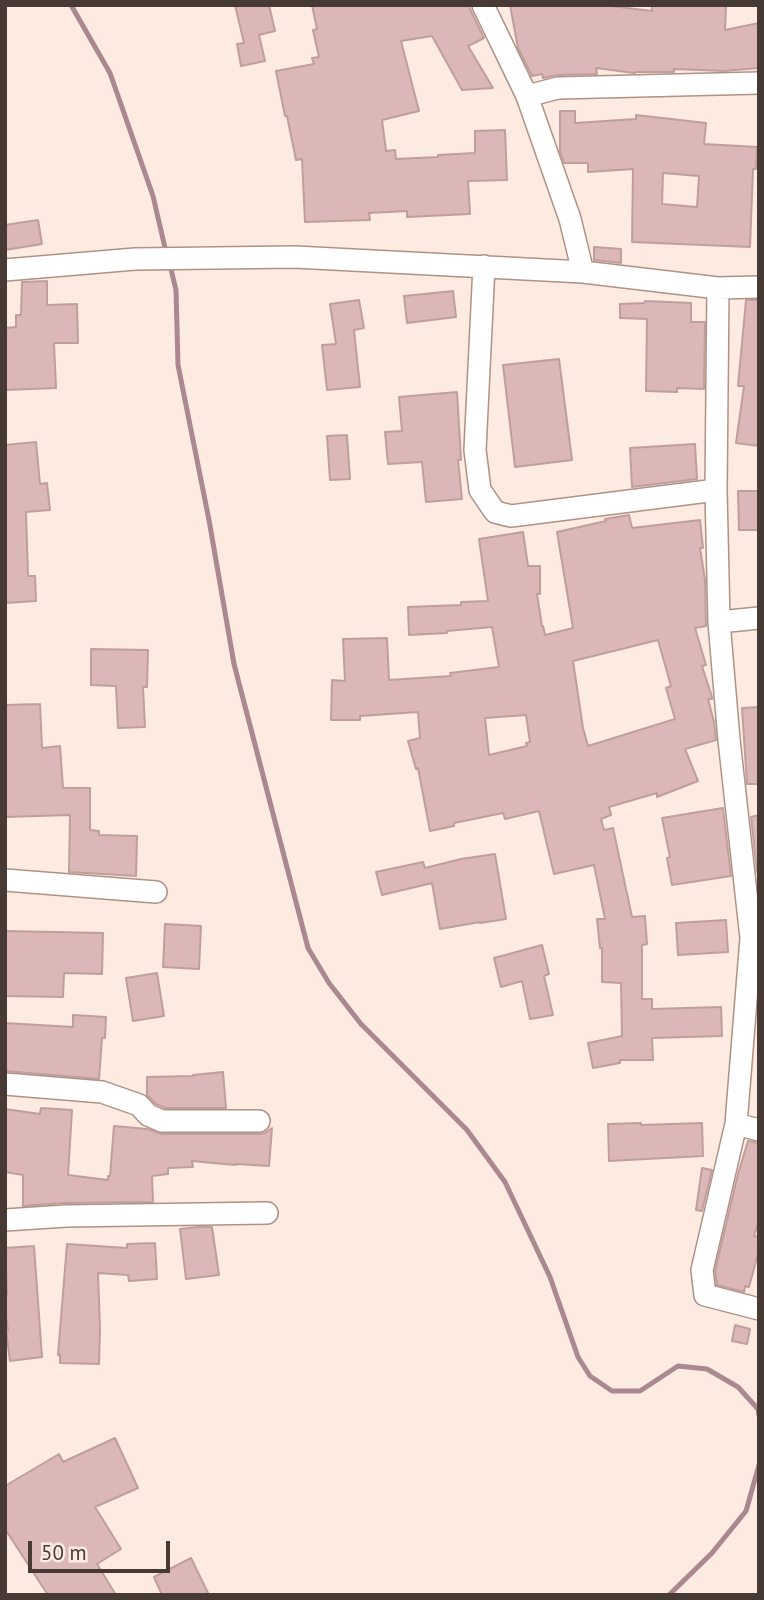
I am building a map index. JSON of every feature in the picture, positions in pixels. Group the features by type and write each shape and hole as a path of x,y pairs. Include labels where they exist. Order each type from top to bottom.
{"street":[{"path":"483,5 527,96 570,219 583,272"},
{"path":"527,96 558,88 759,83"},
{"path":"5,270 135,259 295,257 583,272 718,288 759,287"},
{"path":"484,267 475,450 480,490 495,512 511,516 716,490"},
{"path":"718,288 716,490 719,622 751,938 736,1124 702,1270 705,1295 759,1310"},
{"path":"719,622 759,618"},
{"path":"5,880 156,892"},
{"path":"5,1084 102,1092 139,1105 148,1115 162,1121 259,1121"},
{"path":"736,1124 759,1130"},
{"path":"5,1220 66,1216 267,1213"}],"building":[{"path":"235,5 269,5 275,31 259,35 265,61 241,66 237,44 244,43"},
{"path":"312,5 468,5 484,38 468,46 493,88 462,90 432,36 401,41 419,111 382,120 386,151 395,150 396,159 475,153 475,131 505,130 507,180 468,181 470,214 407,217 407,211 369,213 370,220 305,222 302,159 296,160 276,71 314,64 312,58 319,57 313,30 317,29"},
{"path":"510,5 603,5 652,11 652,5 726,5 725,30 759,23 759,68 724,71 674,69 674,72 634,73 596,68 597,74 543,78 542,74 532,76 518,48"},
{"path":"560,111 575,111 575,123 636,119 636,115 706,123 704,144 757,147 756,169 753,169 750,247 632,242 633,169 588,172 588,163 564,163 560,151","holes":["663,173 699,176 697,207 662,204"]},
{"path":"38,220 42,244 5,250 5,225"},
{"path":"594,247 621,249 621,263 594,260"},
{"path":"47,281 47,305 77,304 78,343 54,343 56,388 5,390 5,328 16,327 16,315 21,315 22,282"},
{"path":"453,291 456,317 407,323 404,296"},
{"path":"359,300 364,328 354,330 360,387 327,390 322,345 336,344 330,304"},
{"path":"746,300 759,300 759,446 736,443 744,386 738,386"},
{"path":"645,301 691,303 691,322 705,322 704,389 646,391 647,319 620,318 620,304"},
{"path":"559,359 572,460 515,467 503,365"},
{"path":"457,392 461,460 458,460 462,499 426,502 422,462 388,464 385,432 402,431 399,397"},
{"path":"347,435 350,479 330,480 327,436"},
{"path":"36,442 40,484 47,483 50,510 26,512 28,576 35,576 36,601 5,603 5,445"},
{"path":"695,444 697,479 632,487 630,448"},
{"path":"738,491 759,491 759,530 739,530"},
{"path":"629,515 632,528 700,520 706,626 695,628 706,665 702,666 712,697 708,699 716,740 685,749 698,781 657,797 657,793 609,807 611,815 601,819 604,830 613,828 632,917 645,916 647,944 642,945 642,999 652,999 652,1009 721,1007 722,1036 652,1038 653,1060 620,1060 620,1063 593,1068 588,1043 622,1036 621,983 602,982 602,948 597,919 605,919 594,865 554,874 539,811 505,819 503,813 430,831 418,768 416,769 408,741 420,738 418,712 360,716 360,720 331,720 332,680 345,681 343,639 387,638 389,680 451,676 450,673 499,667 492,627 409,635 408,607 488,601 479,539 523,532 528,566 540,566 540,594 537,594 545,635 573,628 557,532 606,521 605,519","holes":["658,640 671,686 666,688 675,719 588,746 573,661","526,715 530,742 526,743 527,746 489,755 485,718"]},
{"path":"91,649 148,650 147,687 143,687 145,727 118,728 116,686 91,685"},
{"path":"40,704 42,748 60,746 63,788 90,788 90,830 99,831 99,835 137,836 136,876 69,872 70,815 5,817 5,705"},
{"path":"759,707 759,784 747,784 742,708"},
{"path":"723,808 731,876 672,885 667,858 670,857 662,818"},
{"path":"759,815 759,872 757,872 751,817"},
{"path":"495,854 506,919 480,923 440,929 432,883 382,895 376,872 423,862 425,868"},
{"path":"726,920 728,952 678,955 676,923"},
{"path":"165,924 201,926 199,969 163,967"},
{"path":"5,931 103,933 102,974 64,973 63,997 5,996"},
{"path":"542,945 549,974 544,976 553,1015 530,1019 522,981 501,987 494,958"},
{"path":"157,973 164,1016 133,1021 126,978"},
{"path":"73,1015 106,1017 99,1079 5,1071 5,1023 73,1027"},
{"path":"223,1072 226,1108 165,1108 147,1095 147,1077"},
{"path":"41,1108 72,1110 68,1175 108,1180 114,1126 147,1129 162,1134 259,1134 272,1128 269,1166 192,1161 193,1167 168,1168 168,1174 152,1176 153,1202 23,1206 23,1175 5,1172 5,1109 40,1114"},
{"path":"702,1123 703,1156 609,1161 608,1124"},
{"path":"748,1141 759,1143 759,1220 754,1236 759,1237 759,1250 749,1287 745,1286 744,1292 717,1285 715,1271"},
{"path":"702,1168 712,1170 702,1211 696,1210"},
{"path":"212,1227 219,1275 186,1279 180,1229"},
{"path":"155,1243 157,1279 129,1281 128,1275 98,1273 99,1364 60,1363 60,1354 58,1355 67,1244 127,1248 127,1244"},
{"path":"34,1246 42,1357 10,1361 5,1311 5,1248"},
{"path":"735,1325 750,1329 747,1344 732,1341"},
{"path":"115,1438 138,1488 95,1507 121,1549 97,1564 116,1595 48,1595 5,1529 5,1486 59,1454 63,1462"},
{"path":"191,1558 209,1595 162,1595 154,1577"}],"waterway":[{"path":"71,5 110,73 153,196 166,252"},
{"path":"170,265 176,290 178,365 234,664 308,948 329,983 361,1024 467,1130 505,1182 550,1277 578,1357 590,1376 612,1391 640,1391 678,1366 707,1369 738,1387 758,1409 759,1416"},
{"path":"669,1595 712,1553 746,1511 759,1465"}]}
